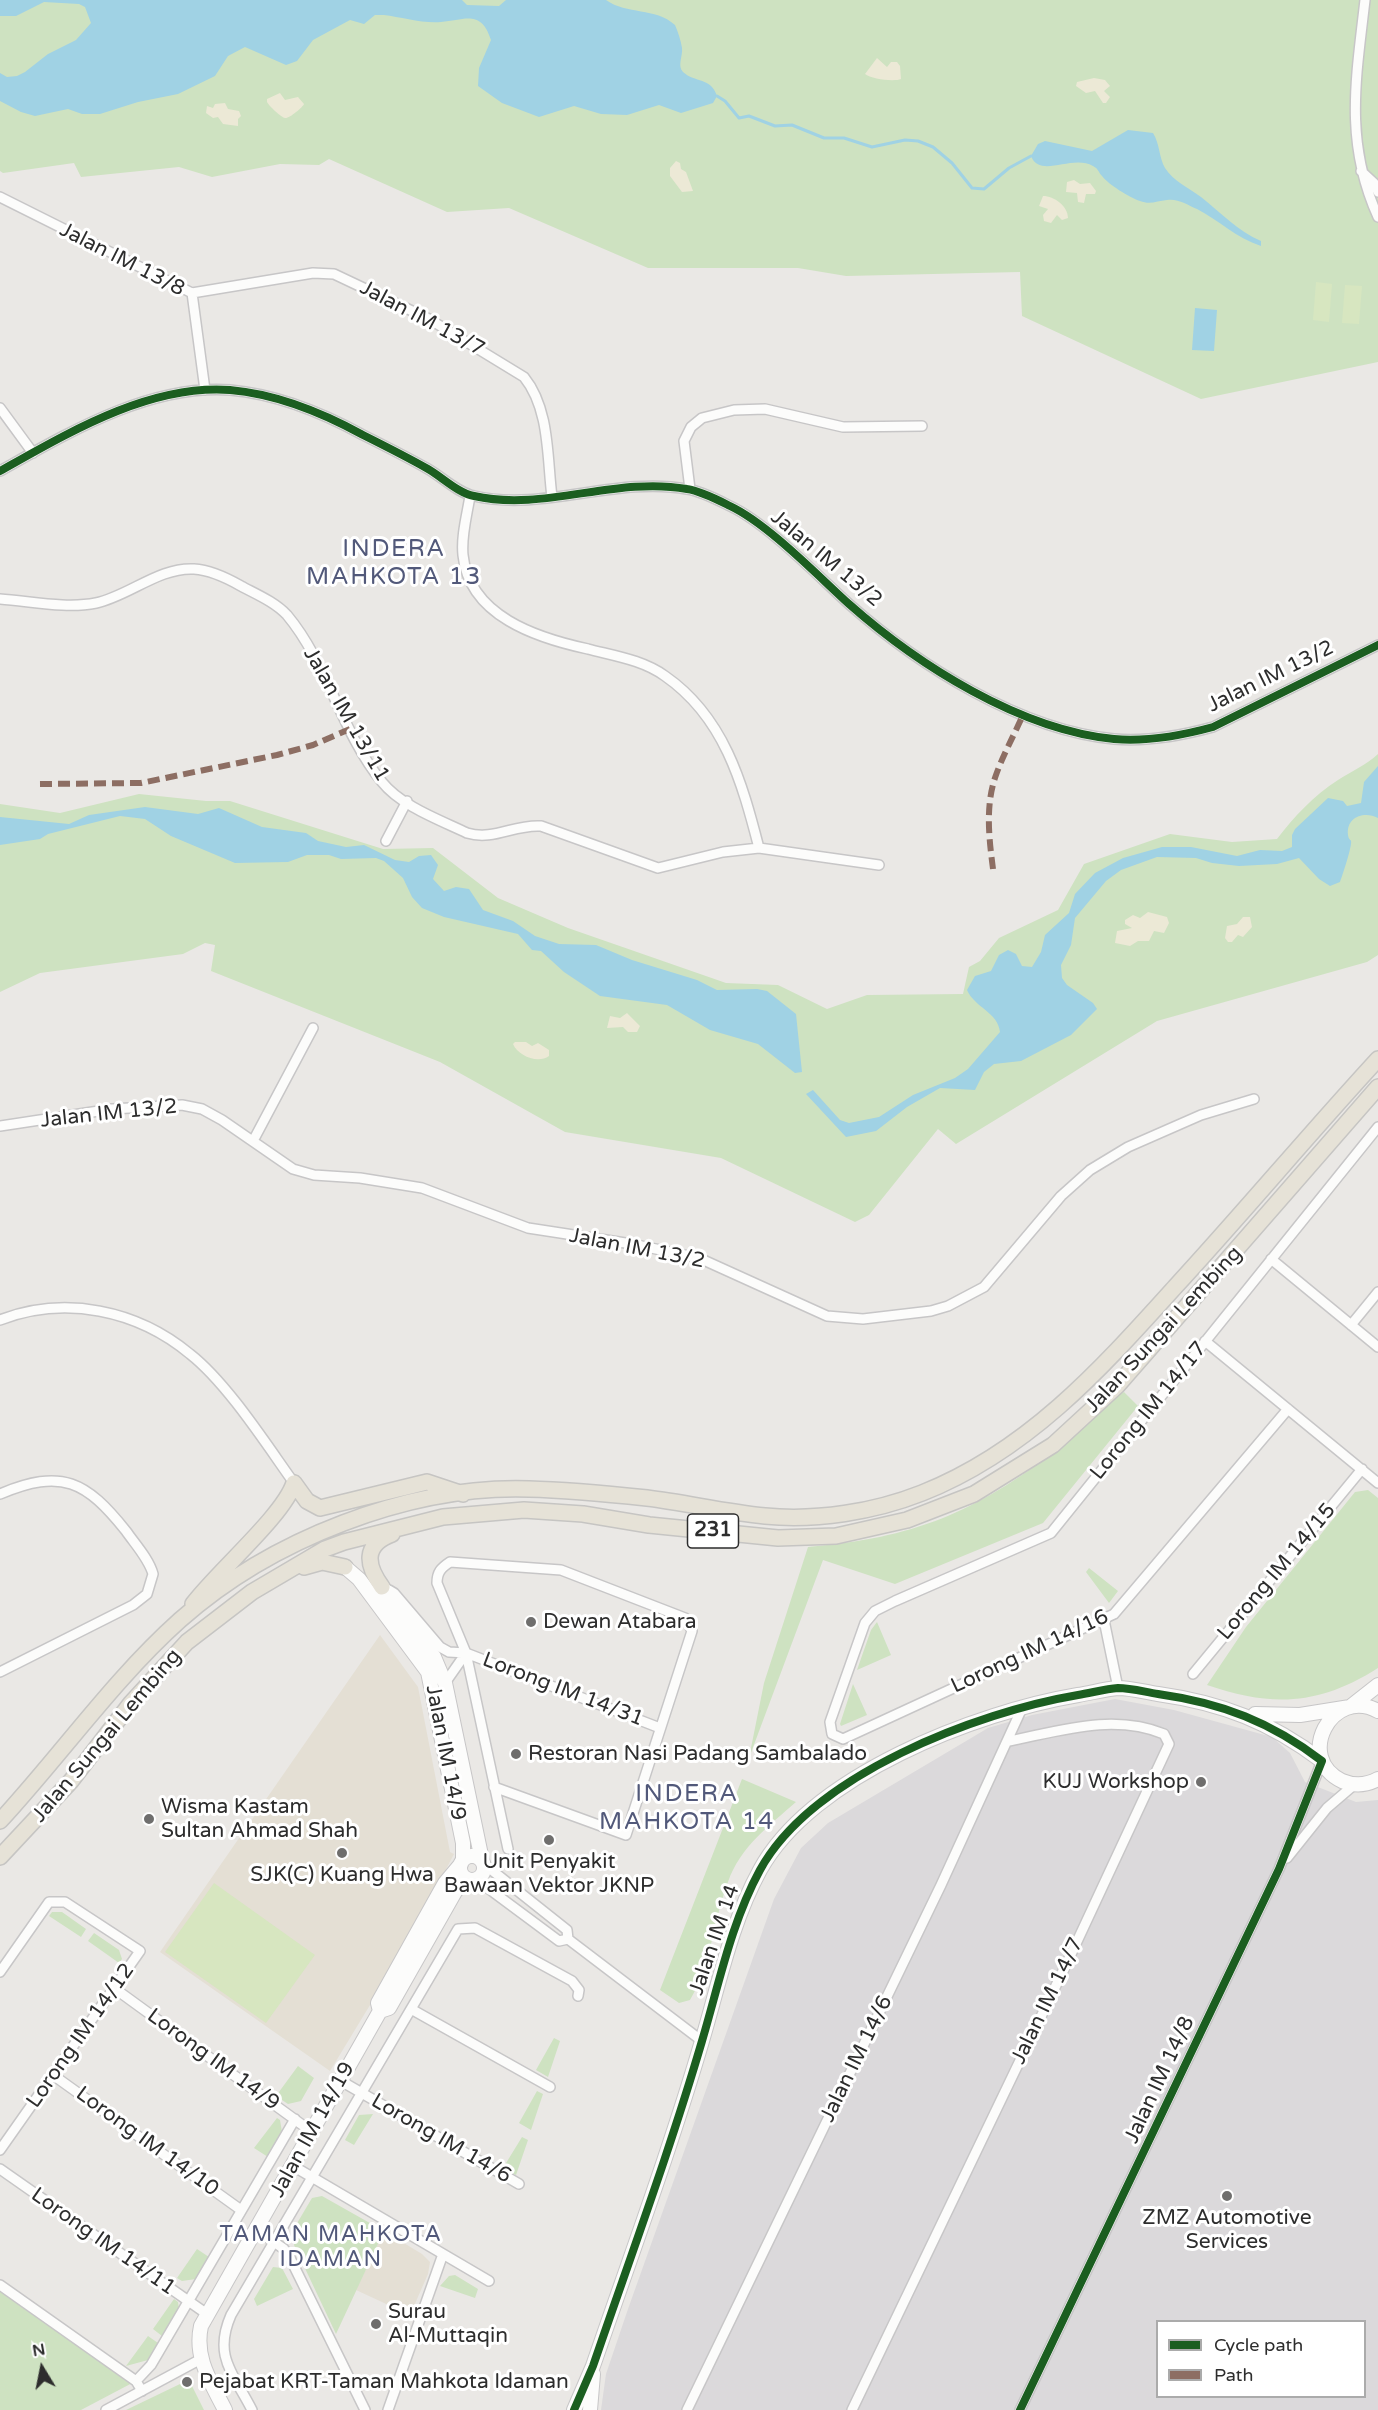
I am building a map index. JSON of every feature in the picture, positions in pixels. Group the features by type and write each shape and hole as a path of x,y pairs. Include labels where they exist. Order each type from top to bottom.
{"main road":[{"name":"Jalan Sungai Lembing","path":"0,1821 126,1675 182,1618 229,1584 292,1544 336,1525 428,1500 526,1488 651,1499 764,1516 793,1517 879,1507 922,1493 970,1471 1043,1423 1102,1367 1378,1059"},
{"name":"Jalan Sungai Lembing","path":"0,1857 71,1781 131,1703 186,1642 252,1592 344,1542 443,1517 524,1510 583,1514 649,1525 778,1538 836,1536 907,1520 974,1494 1053,1445 1117,1386 1378,1087"},
{"path":"1356,1114 1378,1102"},
{"path":"182,1618 209,1583 283,1505 294,1483 307,1501 321,1508 427,1482 463,1494"},
{"path":"382,1587 370,1566 372,1551 378,1542 443,1517"},
{"path":"290,1570 322,1562 345,1567"}],"street":[{"path":"1365,0 1353,117 1364,186 1378,217"},
{"path":"1361,171 1374,183 1378,192"},
{"name":"Jalan IM 13/8","path":"0,197 192,293 205,390"},
{"name":"Jalan IM 13/7","path":"192,293 313,273 334,274 429,319 524,377 533,389 543,422 552,497"},
{"name":"Jalan IM 13/2","path":"0,471 129,408 205,390 268,396 296,405 360,433 428,469 470,496 510,501 642,487 690,489 732,507 751,519 854,608 921,659 997,704 1086,735 1114,739 1151,740 1213,727 1378,645"},
{"path":"0,408 33,453"},
{"path":"690,489 684,441 691,427 702,418 734,410 765,409 843,427 922,426"},
{"path":"470,496 462,551 464,566 481,598 496,613 520,628 645,665 664,676 702,708 726,746 736,770 759,848"},
{"name":"Jalan IM 13/11","path":"0,599 94,603 119,597 173,572 194,569 223,576 266,599 286,614 299,633 380,780 406,801 477,836 500,835 525,825 541,826 650,867 667,867 723,852 759,848 879,865"},
{"path":"386,841 406,801"},
{"path":"253,1141 313,1028"},
{"name":"Jalan IM 13/2","path":"0,1126 112,1109 182,1105 202,1109 293,1169 314,1175 360,1178 422,1188 528,1228 632,1244 699,1258 827,1316 863,1319 931,1311 948,1306 984,1287 1062,1196 1090,1170 1128,1147 1201,1115 1254,1099"},
{"name":"Lorong IM 14/17","path":"834,1737 830,1722 865,1623 879,1608 1051,1533 1378,1127"},
{"path":"1271,1259 1378,1347"},
{"path":"1351,1325 1378,1292"},
{"path":"0,1320 45,1309 84,1307 115,1312 172,1340 192,1355 216,1382 252,1425 294,1483"},
{"path":"1205,1341 1378,1483"},
{"name":"Lorong IM 14/16","path":"834,1737 840,1739 849,1736 1114,1614 1288,1409"},
{"name":"Lorong IM 14/15","path":"1192,1674 1362,1470"},
{"path":"0,1494 32,1481 49,1479 87,1491 109,1511 137,1545 153,1574 147,1594 133,1605 0,1672"},
{"path":"494,1787 626,1835 692,1631 685,1618 561,1570 450,1562 437,1574 437,1583 466,1653 494,1787 508,1849"},
{"name":"Jalan IM 14/9","path":"345,1567 359,1579 428,1672 463,1844 462,1862"},
{"name":"Lorong IM 14/31","path":"382,1587 394,1593 440,1647 449,1652 466,1653 660,1728"},
{"name":"Jalan IM 14/9","path":"382,1587 434,1657 445,1683 483,1862"},
{"path":"1104,1620 1118,1688"},
{"path":"445,1683 466,1653"},
{"path":"1322,1761 1319,1742 1321,1732 1333,1715 1350,1707 1378,1685"},
{"name":"Jalan IM 14","path":"593,2366 702,2041 745,1900 761,1868 781,1842 810,1812 859,1777 914,1747 969,1724 1023,1706 1118,1688 1182,1697 1244,1714"},
{"name":"Jalan IM 14/6","path":"687,2410 1009,1741 1023,1706"},
{"path":"1244,1714 1300,1714 1366,1706 1378,1711"},
{"path":"1244,1714 1287,1735 1322,1761 1337,1779 1355,1784 1376,1781"},
{"name":"Jalan IM 14/7","path":"852,2410 1074,1948 1169,1744 1164,1734 1156,1731 1112,1723 1094,1724 1009,1741"},
{"name":"Jalan IM 14/8","path":"1020,2410 1279,1869 1322,1761"},
{"name":"Jalan IM 14/8","path":"1279,1869 1327,1808 1355,1784"},
{"path":"483,1862 482,1875 456,1890 389,2008 380,2011 378,2004 445,1883 470,1856 483,1862 567,1930 568,1939 702,2041"},
{"path":"462,1862 463,1876 485,1886 559,1941 568,1939"},
{"name":"Lorong IM 14/12","path":"0,1972 49,1902 65,1902 140,1951 0,2150"},
{"path":"252,2410 222,2349 224,2332 231,2315 276,2242 453,1936 462,1927 474,1928 572,1981 579,1990 578,1995"},
{"name":"Lorong IM 14/9","path":"114,1988 312,2132"},
{"path":"411,2009 550,2087"},
{"name":"Jalan IM 14/19","path":"225,2410 201,2359 199,2336 207,2314 380,2011"},
{"name":"Lorong IM 14/10","path":"53,2074 241,2210"},
{"name":"Lorong IM 14/6","path":"341,2081 519,2184"},
{"path":"136,2381 151,2365 295,2120"},
{"path":"293,2166 489,2281"},
{"name":"Lorong IM 14/11","path":"0,2169 207,2314"},
{"path":"257,2230 284,2248 365,2410"},
{"path":"388,2410 442,2254"},
{"path":"0,2285 136,2381 142,2391"},
{"path":"106,2410 201,2359"},
{"path":"574,2410 593,2366"},
{"path":"590,2410 593,2366"}],"shaded area":[{"name":"SJK(C) Kuang Hwa","path":"380,1635 418,1687 450,1852 454,1854 407,1944 330,2071 160,1952"},
{"path":"1115,1699 1174,1710 1272,1737 1290,1753 1305,1782 1356,1802 1378,1800 1378,2410 601,2410 606,2374 628,2309 774,1899 801,1848 828,1823 988,1728 1032,1715"},
{"path":"384,2231 422,2254 430,2262 428,2274 410,2315 356,2290"}],"green space":[{"path":"0,0 1378,0 1378,362 1201,399 1022,316 1020,272 846,276 798,268 648,268 509,208 447,212 329,159 319,165 280,164 212,177 179,167 81,177 74,163 3,173 0,171"},
{"path":"1316,282 1332,284 1329,322 1313,320"},
{"path":"1345,285 1362,286 1359,324 1342,323"},
{"path":"1378,754 1378,955 1367,962 1157,1021 956,1144 938,1129 869,1215 855,1222 721,1158 565,1132 440,1062 211,971 215,945 205,943 183,954 40,973 0,992 0,804 60,813 139,794 206,801 230,801 383,849 433,848 498,898 568,928 726,983 778,985 827,1009 867,995 963,994 969,967 980,961 999,938 1058,910 1084,864 1170,834 1232,842 1277,839 1297,815 1321,792"},
{"path":"1124,1392 1138,1406 1043,1523 895,1584 823,1560 749,1758 764,1683 808,1547 846,1543 912,1529 970,1506 1058,1449 1116,1396"},
{"path":"1368,1490 1378,1498 1378,1668 1335,1690 1294,1699 1253,1697 1207,1685 1246,1627 1355,1492"},
{"path":"1089,1568 1118,1591 1109,1603 1086,1572"},
{"path":"877,1622 891,1655 857,1670 871,1630"},
{"path":"853,1684 867,1715 841,1726 840,1724"},
{"path":"742,1779 796,1802 757,1837 733,1869 723,1897 708,1957 697,1986 690,2000 679,2003 660,1990"},
{"path":"214,1883 315,1955 266,2023 165,1952"},
{"path":"52,1912 62,1912 86,1929 81,1937 49,1916"},
{"path":"94,1933 119,1950 122,1959 119,1963 88,1941"},
{"path":"554,2038 560,2041 548,2077 536,2070"},
{"path":"298,2066 314,2078 301,2101 288,2104 276,2096"},
{"path":"537,2091 543,2094 531,2130 519,2123"},
{"path":"373,2114 354,2145 345,2140 359,2115"},
{"path":"277,2118 280,2120 282,2132 268,2157 254,2148"},
{"path":"522,2137 528,2140 516,2175 503,2168"},
{"path":"322,2196 384,2231 336,2334 294,2245 296,2225 312,2198"},
{"path":"197,2249 209,2257 196,2279 182,2281 177,2278"},
{"path":"273,2267 282,2268 293,2289 257,2306 254,2299"},
{"path":"455,2275 478,2289 475,2298 440,2286 449,2276"},
{"path":"0,2285 136,2381 81,2410 0,2410"},
{"path":"174,2299 178,2302 179,2309 162,2336 153,2329"},
{"path":"148,2336 158,2343 148,2360 126,2366"},
{"path":"180,2384 192,2386 204,2410 126,2410"}],"sand":[{"path":"877,58 887,67 891,62 897,62 900,66 901,79 883,79 865,74"},
{"path":"1094,78 1105,80 1110,86 1104,91 1110,97 1106,103 1103,103 1095,91 1086,93 1076,86 1077,82"},
{"path":"280,93 285,100 298,97 304,104 293,115 283,117 267,102 267,99"},
{"path":"225,103 228,109 239,111 241,116 238,119 238,126 223,124 218,117 213,118 206,113 207,106 213,108 215,104"},
{"path":"676,161 686,172 693,191 682,192 670,176 670,168"},
{"path":"1074,180 1080,184 1090,183 1096,191 1095,194 1086,194 1084,203 1078,202 1077,193 1066,192 1067,182"},
{"path":"1043,196 1060,202 1068,218 1062,220 1057,215 1051,223 1044,221 1043,215 1048,209 1039,206"},
{"path":"1148,912 1167,917 1169,923 1164,933 1154,931 1149,941 1138,941 1130,946 1115,943 1117,931 1132,928 1125,924 1125,920 1133,915 1140,918"},
{"path":"1243,917 1250,917 1252,927 1243,937 1238,935 1232,942 1228,942 1225,938 1227,926 1237,924"},
{"path":"627,1013 640,1026 637,1032 628,1032 623,1027 607,1028 610,1016 620,1018"},
{"path":"526,1042 532,1046 538,1043 549,1050 549,1056 539,1059 529,1058 519,1052 513,1044"}],"water":[{"path":"0,0 462,0 467,5 499,6 506,0 606,0 623,8 659,16 675,25 682,48 681,70 707,83 717,96 713,103 681,113 659,105 627,115 601,114 574,106 539,117 502,103 478,86 479,68 491,40 487,30 477,20 427,22 375,15 364,24 350,20 313,40 297,61 286,65 245,47 228,56 215,76 178,94 138,102 100,114 82,114 68,109 35,116 21,112 0,101 0,73 7,77 25,72 48,54 76,40 91,23 85,7 79,4 44,2 16,16 0,16"},
{"path":"1128,130 1153,133 1168,173 1237,227 1261,241 1261,246 1244,239 1182,202 1171,200 1147,203 1135,199 1109,183 1093,166 1076,163 1042,166 1035,163 1031,156 1038,144 1045,141 1092,151"},
{"path":"1195,308 1217,310 1214,351 1192,350"},
{"path":"1378,766 1378,818 1362,815 1350,823 1348,835 1351,844 1340,882 1330,886 1319,879 1299,858 1277,864 1239,866 1212,863 1196,858 1157,857 1121,870 1106,881 1075,918 1071,945 1061,965 1062,978 1067,985 1093,1003 1097,1009 1071,1035 1021,1061 994,1064 984,1072 975,1090 940,1088 907,1107 876,1131 846,1137 806,1094 813,1090 840,1120 849,1123 879,1117 913,1095 955,1078 968,1069 1000,1032 995,1020 967,990 975,976 991,971 999,955 1008,950 1016,954 1022,966 1032,967 1041,952 1045,935 1069,913 1075,894 1095,873 1123,858 1162,847 1191,847 1237,856 1260,850 1282,851 1292,847 1292,835 1295,829 1328,798 1343,801 1347,806 1361,803 1364,782"},
{"path":"145,807 198,814 219,808 262,827 306,833 318,841 346,847 364,845 395,860 409,862 419,856 431,855 438,865 433,879 444,891 456,887 469,889 483,910 513,921 535,936 559,944 596,945 632,960 697,980 717,990 767,991 796,1014 802,1072 795,1073 758,1044 710,1030 667,1005 600,996 564,972 541,951 532,950 518,934 444,917 422,908 412,897 403,878 384,861 376,858 341,859 329,855 307,855 288,862 235,863 171,836 145,819 120,816 48,834 40,839 0,845 0,817 69,824 89,815"}],"waterway":[{"path":"717,96 725,101 739,118 749,116 775,126 792,125 824,138 844,138 872,147 905,140 918,141 933,147 952,163 972,188 984,189 1009,168 1031,156"}],"marked path":[{"path":"993,869 989,822 990,798 996,775 1023,715"},
{"path":"40,784 141,783 277,755 313,745 350,729"}],"cycle path":[{"path":"0,471 81,427 140,403 200,390 230,390 282,400 315,412 404,456 456,488 474,496 500,500 527,500 634,487 660,486 692,490 730,506 760,525 876,627 938,671 972,691 1043,723 1078,733 1114,739 1164,738 1213,727 1378,645"},
{"path":"574,2410 593,2366 663,2163 690,2082 726,1954 741,1911 760,1870 784,1836 817,1805 857,1777 901,1753 993,1716 1037,1704 1118,1688 1181,1698 1225,1709 1284,1735 1322,1761 1279,1869 1020,2410"}],"place":[{"name":"Dewan Atabara","path":"531,1622"},
{"name":"Restoran Nasi Padang Sambalado","path":"516,1754"},
{"name":"KUJ Workshop","path":"1201,1782"},
{"name":"Wisma Kastam Sultan Ahmad Shah","path":"149,1819"},
{"name":"Unit Penyakit Bawaan Vektor JKNP","path":"549,1840"},
{"name":"SJK(C) Kuang Hwa","path":"342,1853"},
{"name":"ZMZ Automotive Services","path":"1227,2196"},
{"name":"Surau Al-Muttaqin","path":"376,2324"},
{"name":"Pejabat KRT-Taman Mahkota Idaman","path":"187,2382"}],"district":[{"name":"INDERA MAHKOTA 13","path":"394,564"},
{"name":"INDERA MAHKOTA 14","path":"687,1809"},
{"name":"TAMAN MAHKOTA IDAMAN","path":"331,2248"}]}
